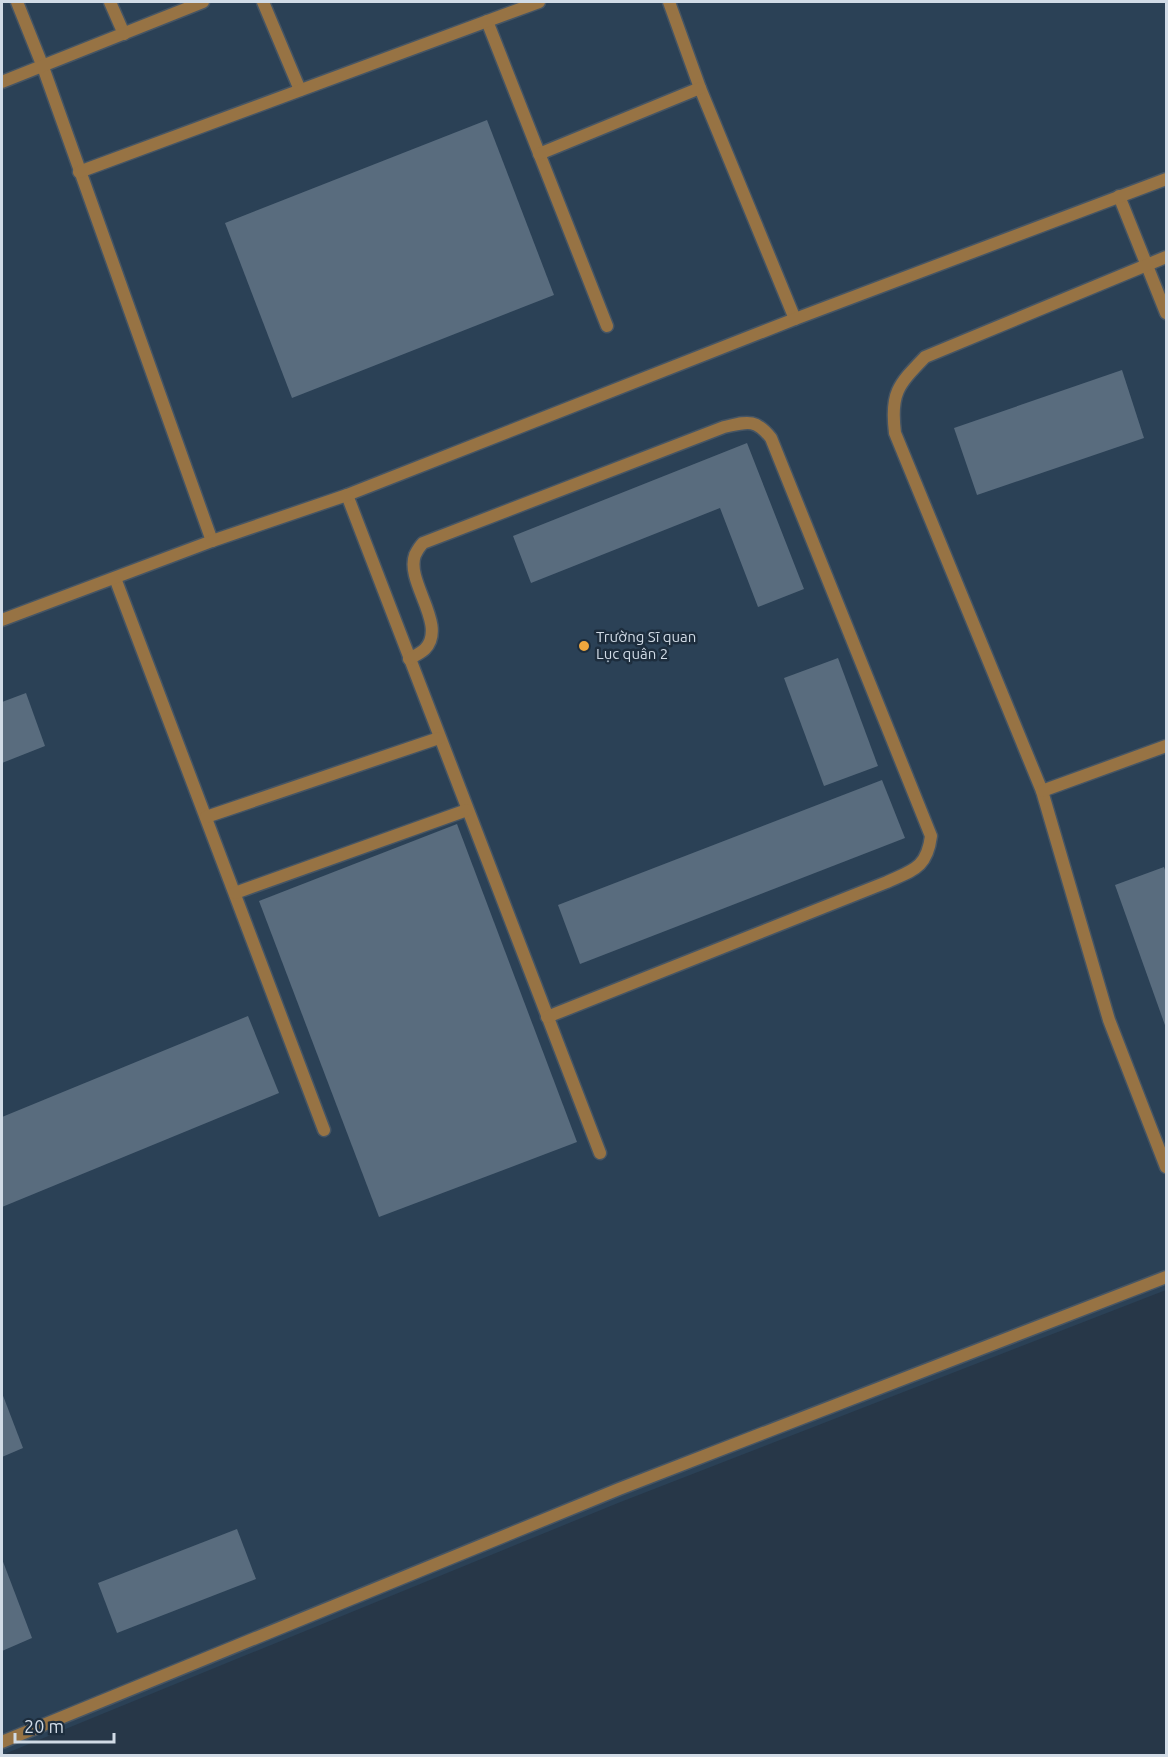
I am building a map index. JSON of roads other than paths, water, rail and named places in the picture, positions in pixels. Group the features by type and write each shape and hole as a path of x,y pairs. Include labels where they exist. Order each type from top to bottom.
{"street":[{"path":"17,2 43,67 212,541"},
{"path":"110,2 124,34"},
{"path":"2,82 204,2"},
{"path":"263,2 300,90"},
{"path":"79,172 539,2"},
{"path":"669,2 700,88 795,319"},
{"path":"486,21 607,326"},
{"path":"539,154 700,88"},
{"path":"2,620 212,541 347,495 795,319 1167,179"},
{"path":"1119,196 1167,313"},
{"path":"1167,257 925,357 900,382 892,410 896,434 1042,791 1109,1020 1167,1167"},
{"path":"409,659 425,649 431,639 432,628 416,574 414,556 423,543 724,427 746,422 761,426 771,438 931,836 929,852 920,867 887,882 547,1017"},
{"path":"347,495 600,1153"},
{"path":"115,578 324,1130"},
{"path":"206,817 439,738"},
{"path":"1042,791 1167,746"},
{"path":"235,893 467,810"},
{"path":"2,1742 619,1489 1167,1277"}],"place":[{"name":"Trường Sĩ quan Lục quân 2","path":"584,646"}]}
